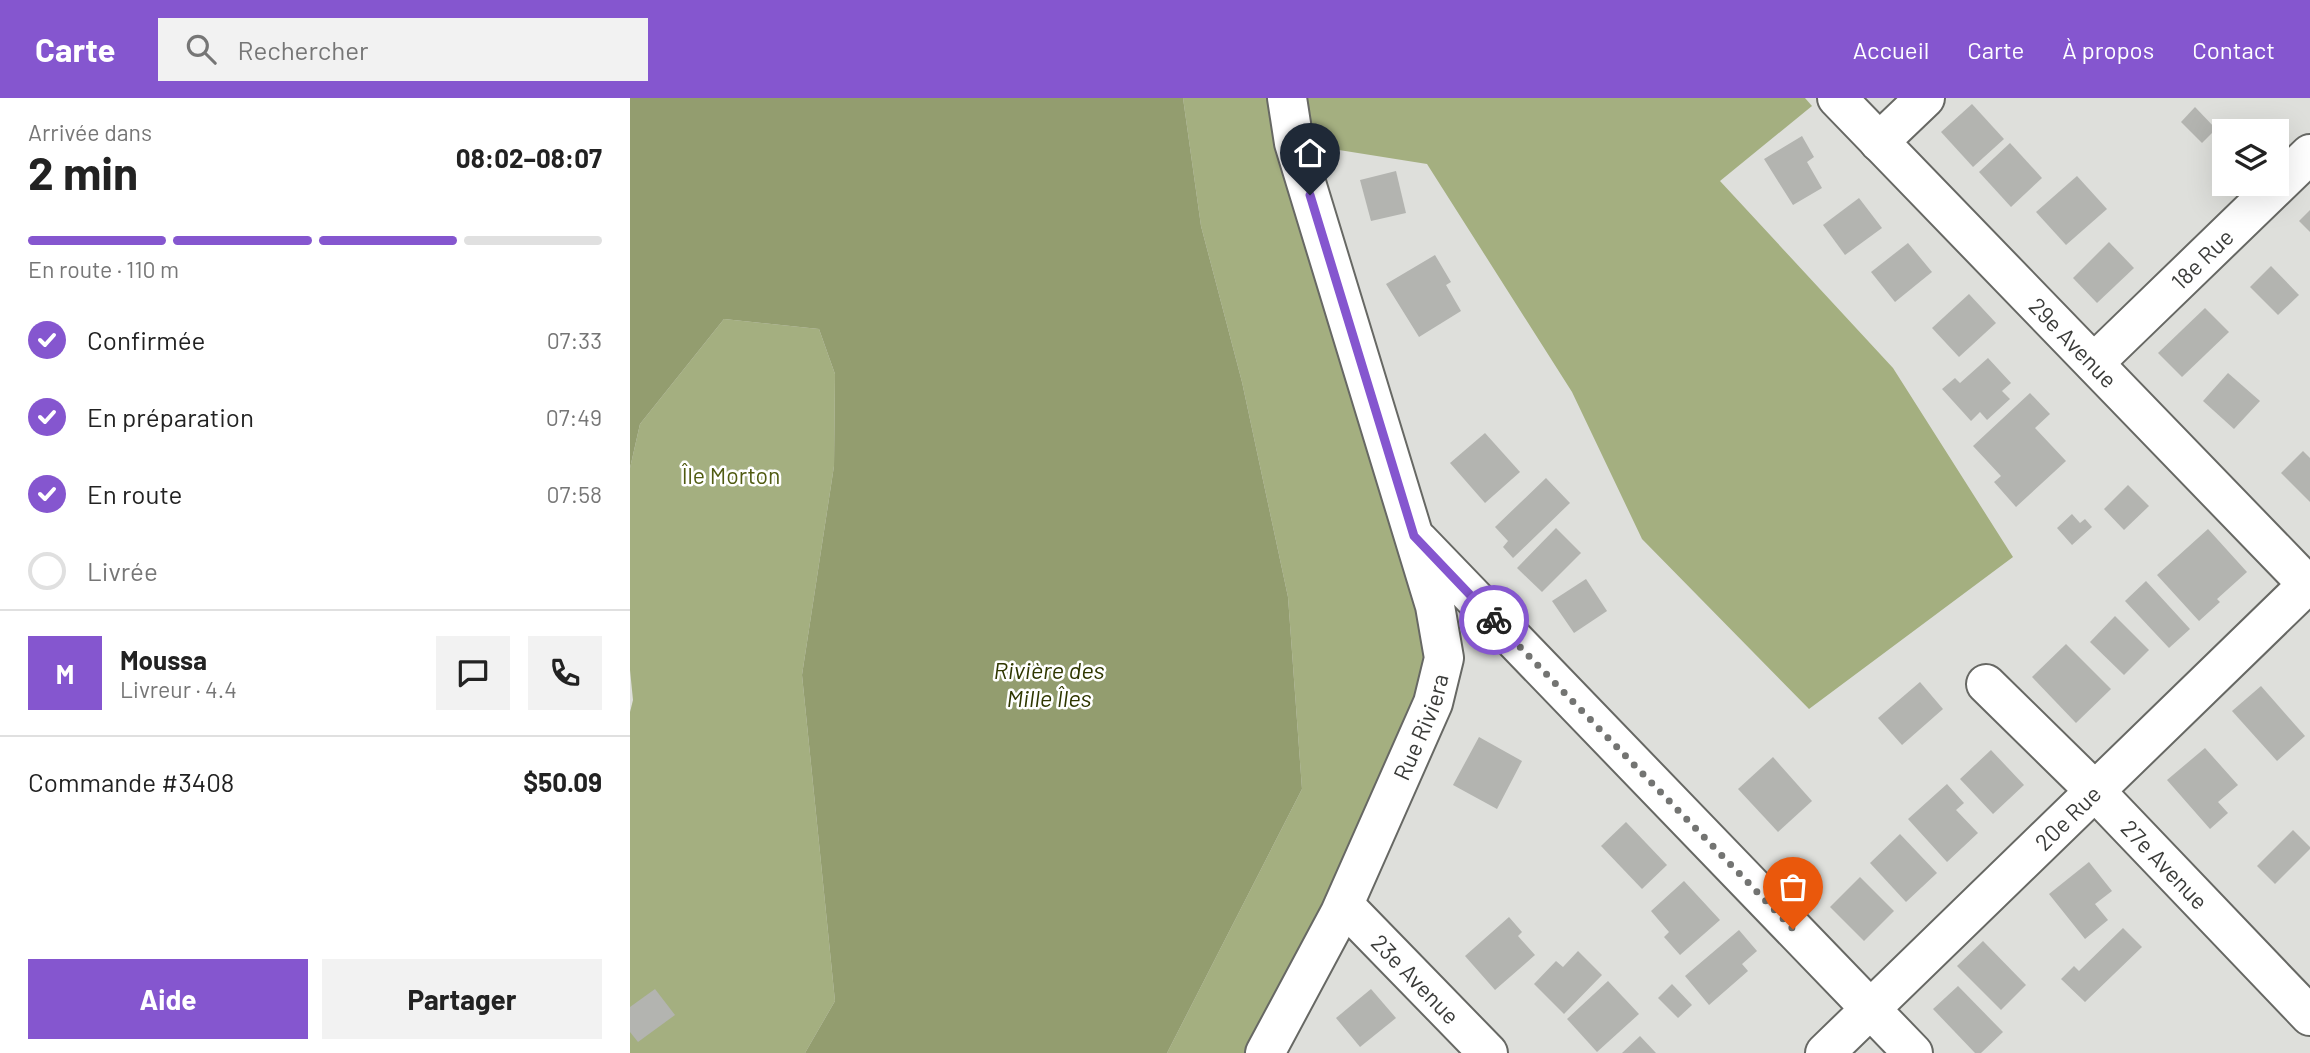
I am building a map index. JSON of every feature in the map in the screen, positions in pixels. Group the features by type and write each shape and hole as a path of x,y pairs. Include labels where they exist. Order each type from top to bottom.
{"street":[{"name":"Rue Riviera","path":"1265,1053 1344,905 1433,703 1444,658 1435,606 1294,143 1287,98"},
{"name":"29e Avenue","path":"1837,98 2309,585"},
{"path":"1879,142 1925,98"},
{"name":"18e Rue","path":"2094,363 2310,154"},
{"path":"1414,536 1913,1053"},
{"name":"20e Rue","path":"1825,1053 2309,585"},
{"name":"27e Avenue","path":"1986,684 2095,791 2310,1016"},
{"name":"23e Avenue","path":"1344,905 1488,1053"}],"green space":[{"path":"1183,98 1805,98 1812,106 1720,181 1893,368 2013,557 1809,709 1642,539 1572,392 1427,164 1295,143 1444,658 1264,1053 1167,1053 1302,789 1288,597 1242,382 1201,226"},
{"name":"Île Morton","path":"724,319 819,329 835,374 834,466 802,675 835,1001 805,1053 630,1053 630,712 633,700 630,670 630,468 640,424"}],"water":[{"name":"Rivière des Mille Îles","path":"630,98 1183,98 1201,226 1242,382 1288,597 1302,789 1167,1053 805,1053 835,1001 802,675 834,466 835,374 819,329 724,319 640,424 630,468"}],"building":[{"path":"1972,104 2004,139 1973,167 1941,132"},
{"path":"2195,107 2212,125 2212,133 2202,143 2181,122"},
{"path":"1802,136 1814,157 1807,162 1822,188 1793,205 1764,159"},
{"path":"2010,143 2042,178 2011,207 1979,172"},
{"path":"1396,171 1406,213 1371,221 1360,180"},
{"path":"2077,176 2107,209 2066,245 2036,212"},
{"path":"1859,198 1882,228 1845,255 1823,225"},
{"path":"2310,210 2310,232 2299,221"},
{"path":"2109,242 2134,268 2097,303 2073,278"},
{"path":"1908,243 1932,272 1895,302 1871,272"},
{"path":"1435,255 1451,282 1446,285 1461,311 1419,337 1386,284"},
{"path":"2271,266 2299,295 2278,315 2250,287"},
{"path":"1969,294 1996,323 1959,357 1932,328"},
{"path":"2205,308 2229,332 2182,377 2158,353"},
{"path":"1988,358 2011,383 2002,391 2010,399 1987,420 1980,412 1971,421 1942,389 1955,378 1960,383"},
{"path":"2228,373 2260,401 2234,429 2203,401"},
{"path":"2030,393 2050,414 2035,428 2066,461 2016,507 1994,482 2001,476 1973,446"},
{"path":"1485,433 1520,472 1485,503 1450,463"},
{"path":"2303,451 2310,458 2310,502 2281,473"},
{"path":"1546,478 1570,503 1513,558 1503,547 1508,541 1495,527"},
{"path":"2128,485 2149,506 2124,530 2104,509"},
{"path":"2072,514 2080,523 2085,519 2092,527 2072,545 2057,528"},
{"path":"1556,528 1581,553 1542,592 1517,568"},
{"path":"2208,529 2247,572 2217,599 2220,602 2199,621 2157,575"},
{"path":"1586,579 1607,611 1574,633 1552,601"},
{"path":"2146,581 2190,629 2169,648 2125,601"},
{"path":"2115,616 2149,650 2124,675 2090,642"},
{"path":"2066,644 2111,689 2076,723 2032,677"},
{"path":"1920,682 1943,709 1902,745 1878,718"},
{"path":"2261,686 2305,736 2277,761 2232,711"},
{"path":"1479,737 1522,761 1497,809 1453,785"},
{"path":"2205,748 2238,785 2218,802 2228,813 2210,829 2167,780"},
{"path":"1991,750 2024,785 1993,814 1960,779"},
{"path":"1773,757 1812,801 1778,832 1738,789"},
{"path":"1947,784 1964,803 1956,810 1978,833 1947,862 1908,819"},
{"path":"1626,822 1667,865 1642,889 1601,846"},
{"path":"2293,830 2310,849 2275,884 2257,866"},
{"path":"1900,834 1937,873 1906,902 1870,863"},
{"path":"2089,862 2112,891 2095,904 2108,920 2085,939 2049,894"},
{"path":"1860,877 1894,911 1864,941 1830,907"},
{"path":"1684,881 1720,920 1680,955 1664,937 1669,932 1651,911"},
{"path":"1509,917 1522,932 1518,936 1535,955 1495,990 1465,956"},
{"path":"2123,928 2142,947 2085,1002 2061,979 2074,966 2079,971"},
{"path":"1739,930 1757,951 1742,964 1748,971 1709,1005 1685,976"},
{"path":"1983,941 2026,985 2001,1010 1957,966"},
{"path":"1578,951 1602,975 1564,1014 1534,984 1556,961 1563,967"},
{"path":"1608,981 1639,1014 1597,1052 1567,1019"},
{"path":"1672,984 1692,1005 1678,1018 1658,998"},
{"path":"1958,986 2003,1032 1981,1053 1975,1053 1933,1009"},
{"path":"655,989 675,1015 638,1042 630,1032 630,1007"},
{"path":"1371,989 1396,1018 1360,1047 1336,1018"},
{"path":"1640,1036 1656,1053 1622,1053"}],"way so far":[{"path":"1494,620 1793,929"}],"route":[{"path":"1310,195 1414,536 1494,620"}]}
